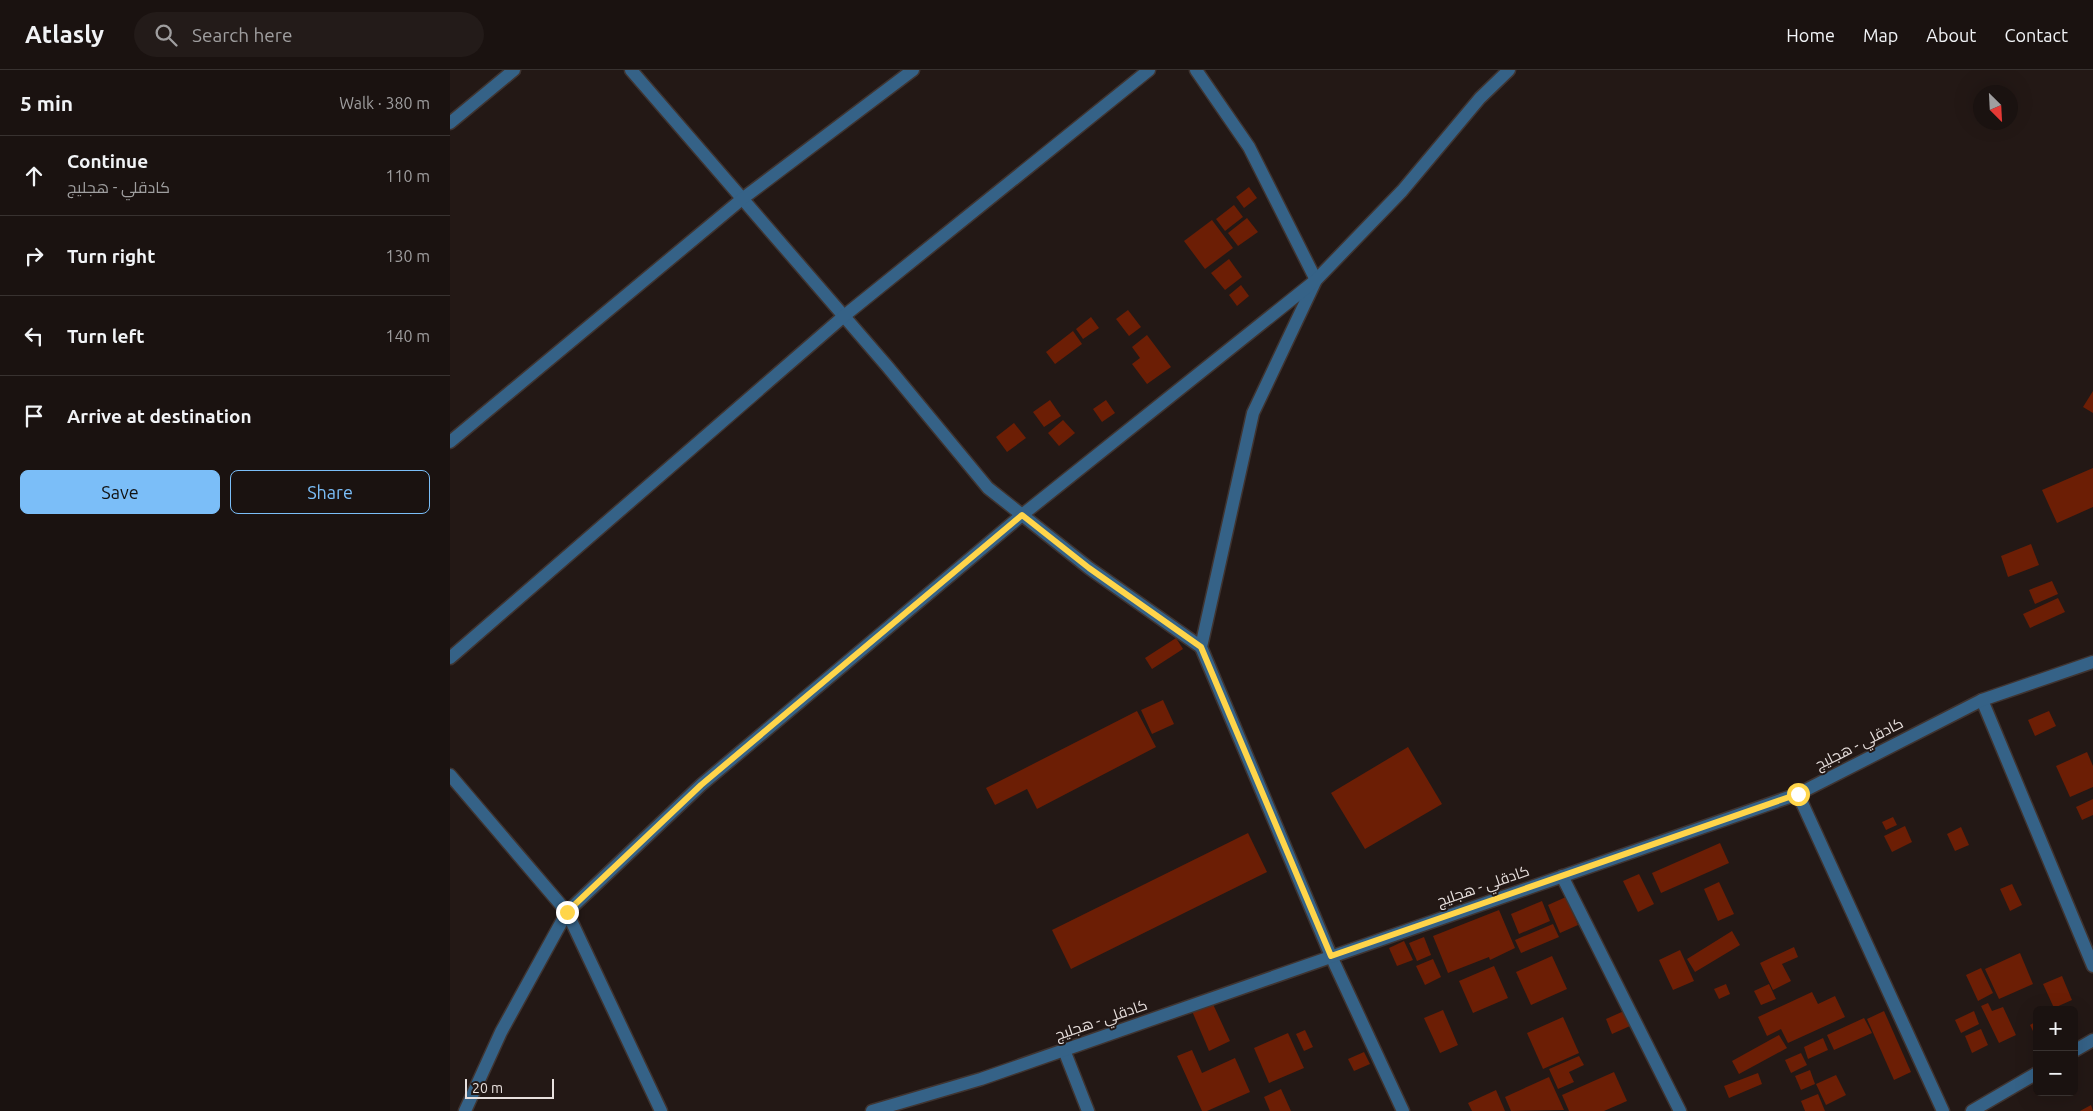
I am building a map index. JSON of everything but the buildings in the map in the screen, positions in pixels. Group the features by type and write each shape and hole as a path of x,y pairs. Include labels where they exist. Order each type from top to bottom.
{"street":[{"path":"450,123 514,70"},
{"path":"631,70 844,316 988,488 1089,568 1201,647 1331,956 1403,1111"},
{"path":"450,442 742,199 913,70"},
{"path":"450,658 844,316 1149,70"},
{"path":"1196,70 1249,147 1316,280"},
{"path":"465,1111 501,1032 567,912 701,785 1022,515 1316,280 1402,191 1480,98 1509,70"},
{"path":"1201,647 1253,413 1316,280"},
{"name":"كادقلي - هجليج","path":"872,1111 981,1079 1798,794 1982,700 2093,662"},
{"path":"1982,700 2093,966"},
{"path":"450,775 567,912 661,1111"},
{"path":"1798,794 1943,1111"},
{"path":"1562,876 1680,1111"},
{"path":"2078,1049 2093,1040"},
{"path":"1064,1050 1088,1111"},
{"path":"1972,1111 2033,1075"}],"route":[{"path":"567,912 701,785 1022,515 1089,568 1201,647 1331,956 1798,794"}]}
